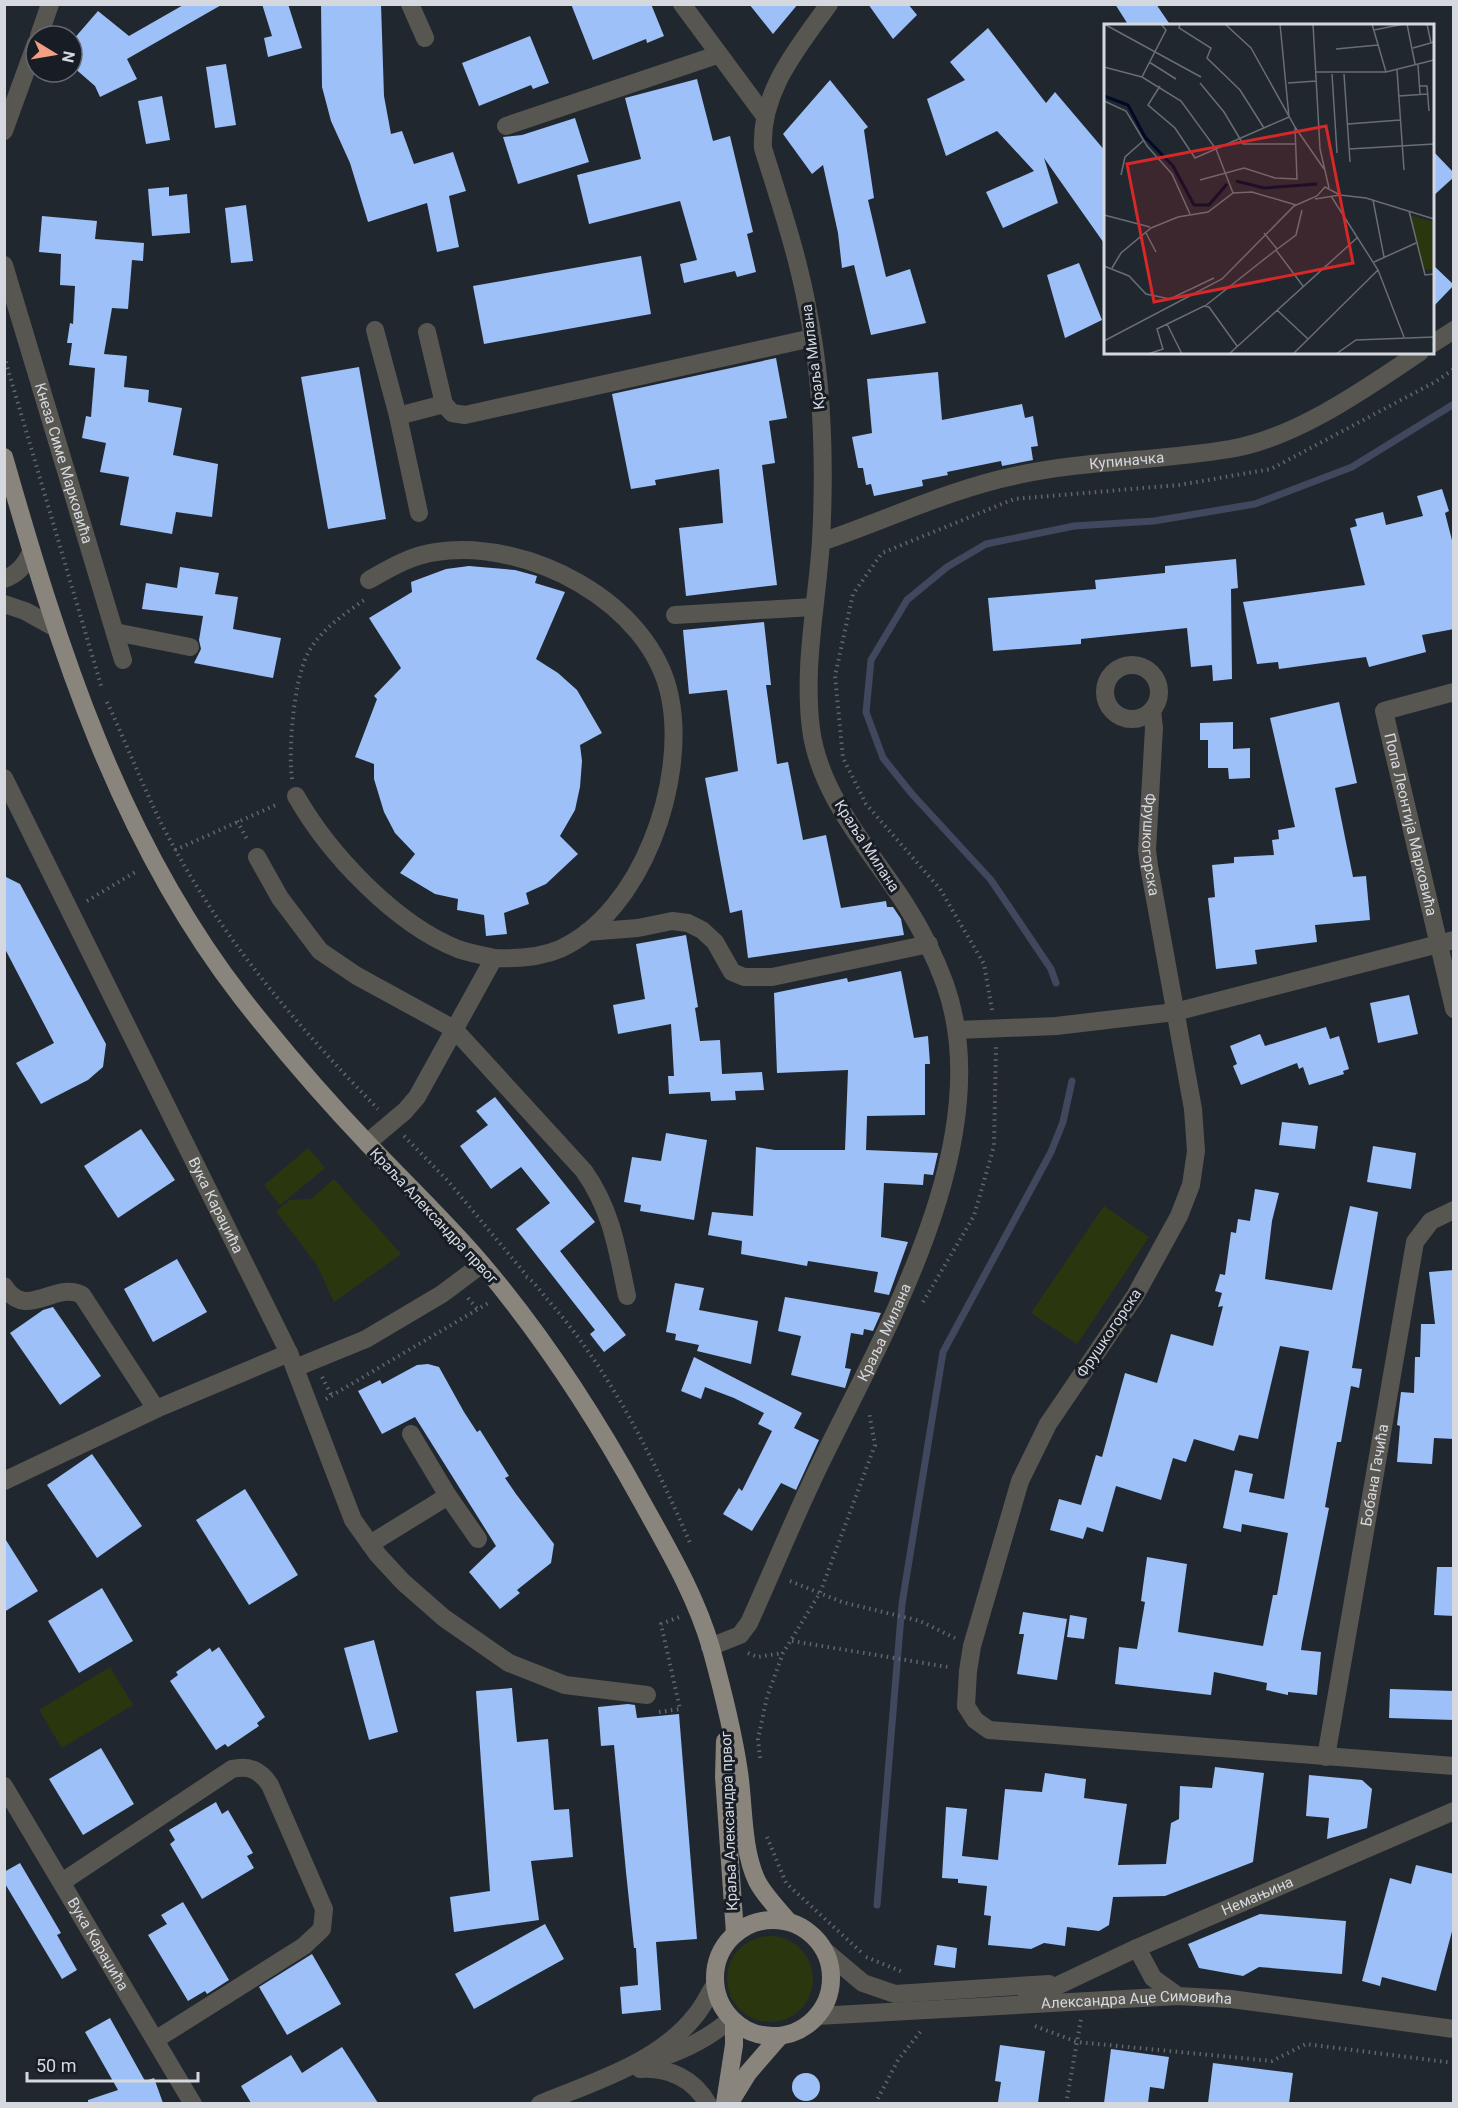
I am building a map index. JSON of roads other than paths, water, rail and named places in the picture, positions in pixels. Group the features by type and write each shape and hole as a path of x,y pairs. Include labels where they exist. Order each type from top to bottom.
{"main road":[{"name":"Краља Александра првог","path":"4,458 54,627 98,748 154,861 207,948 242,997 367,1143 482,1263 550,1351 588,1408 665,1545 697,1611 710,1647 739,1772 747,1844 757,1881 788,1921 810,1932 825,1951"},
{"name":"Краља Александра првог","path":"725,1710 724,1777 735,1933 760,1921 788,1921"},
{"path":"735,1933 719,1957 715,1985 720,2003 732,2020 747,2031 763,2036 780,2036 800,2030 817,2016 830,1992 830,1971 825,1951"},
{"path":"727,2103 734,2045 732,2020"},
{"path":"727,2103 748,2073 780,2036"}],"street":[{"path":"43,24 50,4"},
{"path":"410,4 425,38"},
{"path":"682,4 717,55 764,115"},
{"name":"Краља Милана","path":"710,1647 734,1638 749,1623 797,1512 878,1348 930,1225 944,1175 958,1098 960,1052 958,1030 947,990 929,944 907,907 853,829 821,766 812,735 809,702 813,607 821,542 820,422 812,338 795,252 763,148 764,115 776,83 829,4"},
{"path":"506,126 717,55"},
{"path":"4,131 24,76"},
{"name":"Кнеза Симе Марковића","path":"4,265 123,660"},
{"path":"375,330 398,416 418,513"},
{"path":"1434,343 1454,330"},
{"path":"427,332 444,404 452,413 465,415 812,338"},
{"name":"Купиначка","path":"821,542 947,494 1018,475 1083,464 1232,449 1268,438 1312,418 1417,354"},
{"path":"398,416 444,404"},
{"path":"296,796 313,825 363,882 392,907 424,931 458,949 494,958 523,959 560,949 587,932 632,884 649,847 666,786 673,725 670,697 663,673 648,645 627,620 606,602 550,567 512,555 475,550 433,552 410,559 369,580"},
{"path":"4,579 24,566 31,552"},
{"path":"4,604 25,611 54,627"},
{"path":"675,615 813,607"},
{"path":"115,632 190,647"},
{"name":"Попа Леонтија Марковића","path":"1454,692 1384,711 1447,942 1454,1009"},
{"name":"Фрушкогорска","path":"1152,710 1154,728 1147,850 1193,1109 1196,1151 1191,1185 1162,1251 1048,1424 1020,1480 972,1646 966,1706 975,1720 989,1730 1326,1757"},
{"name":"Вука Караџића","path":"4,778 292,1360 347,1507 370,1544 403,1582 444,1618 509,1663 565,1685 647,1695"},
{"path":"257,857 280,898 320,951 357,976 453,1029 584,1171 596,1188 612,1222 627,1296"},
{"path":"587,932 638,928 672,921 688,923 702,930 715,942 732,972 744,977 772,977 929,944"},
{"path":"958,1030 1066,1026 1175,1012 1447,942"},
{"path":"367,1143 417,1097 494,958"},
{"name":"Бобана Гачића","path":"1326,1757 1415,1242 1431,1221 1454,1210"},
{"path":"4,1481 156,1409 292,1360 366,1340 442,1294 482,1263"},
{"path":"4,1286 14,1298 24,1301 66,1292 81,1295 156,1409"},
{"path":"411,1434 477,1539"},
{"path":"370,1544 448,1496"},
{"path":"1326,1757 1454,1766"},
{"path":"62,1882 232,1769 257,1770 270,1785 324,1909 322,1929 304,1946 155,2040"},
{"name":"Вука Караџића","path":"4,1786 193,2103"},
{"name":"Немањина","path":"1060,1982 1454,1811"},
{"path":"1137,1948 1153,1978 1178,1996"},
{"name":"Александра Аце Симовића","path":"825,1951 863,1983 895,1994 1060,1982"},
{"path":"1020,2004 1060,1982"},
{"path":"621,2070 676,2035 695,2016 715,1985"},
{"name":"Александра Аце Симовића","path":"817,2016 1178,1996 1231,1999 1454,2029"},
{"path":"540,2103 621,2070 681,2052 732,2020"},
{"path":"621,2070 647,2069 676,2074 692,2084 708,2103"}],"waterway":[{"path":"1056,983 1051,969 991,880 912,794 883,758 866,712 871,660 907,600 947,567 986,544 1074,526 1154,521 1255,504 1352,467 1454,404"},
{"path":"877,1905 902,1604 943,1352 1051,1152 1063,1122 1072,1081"}]}
